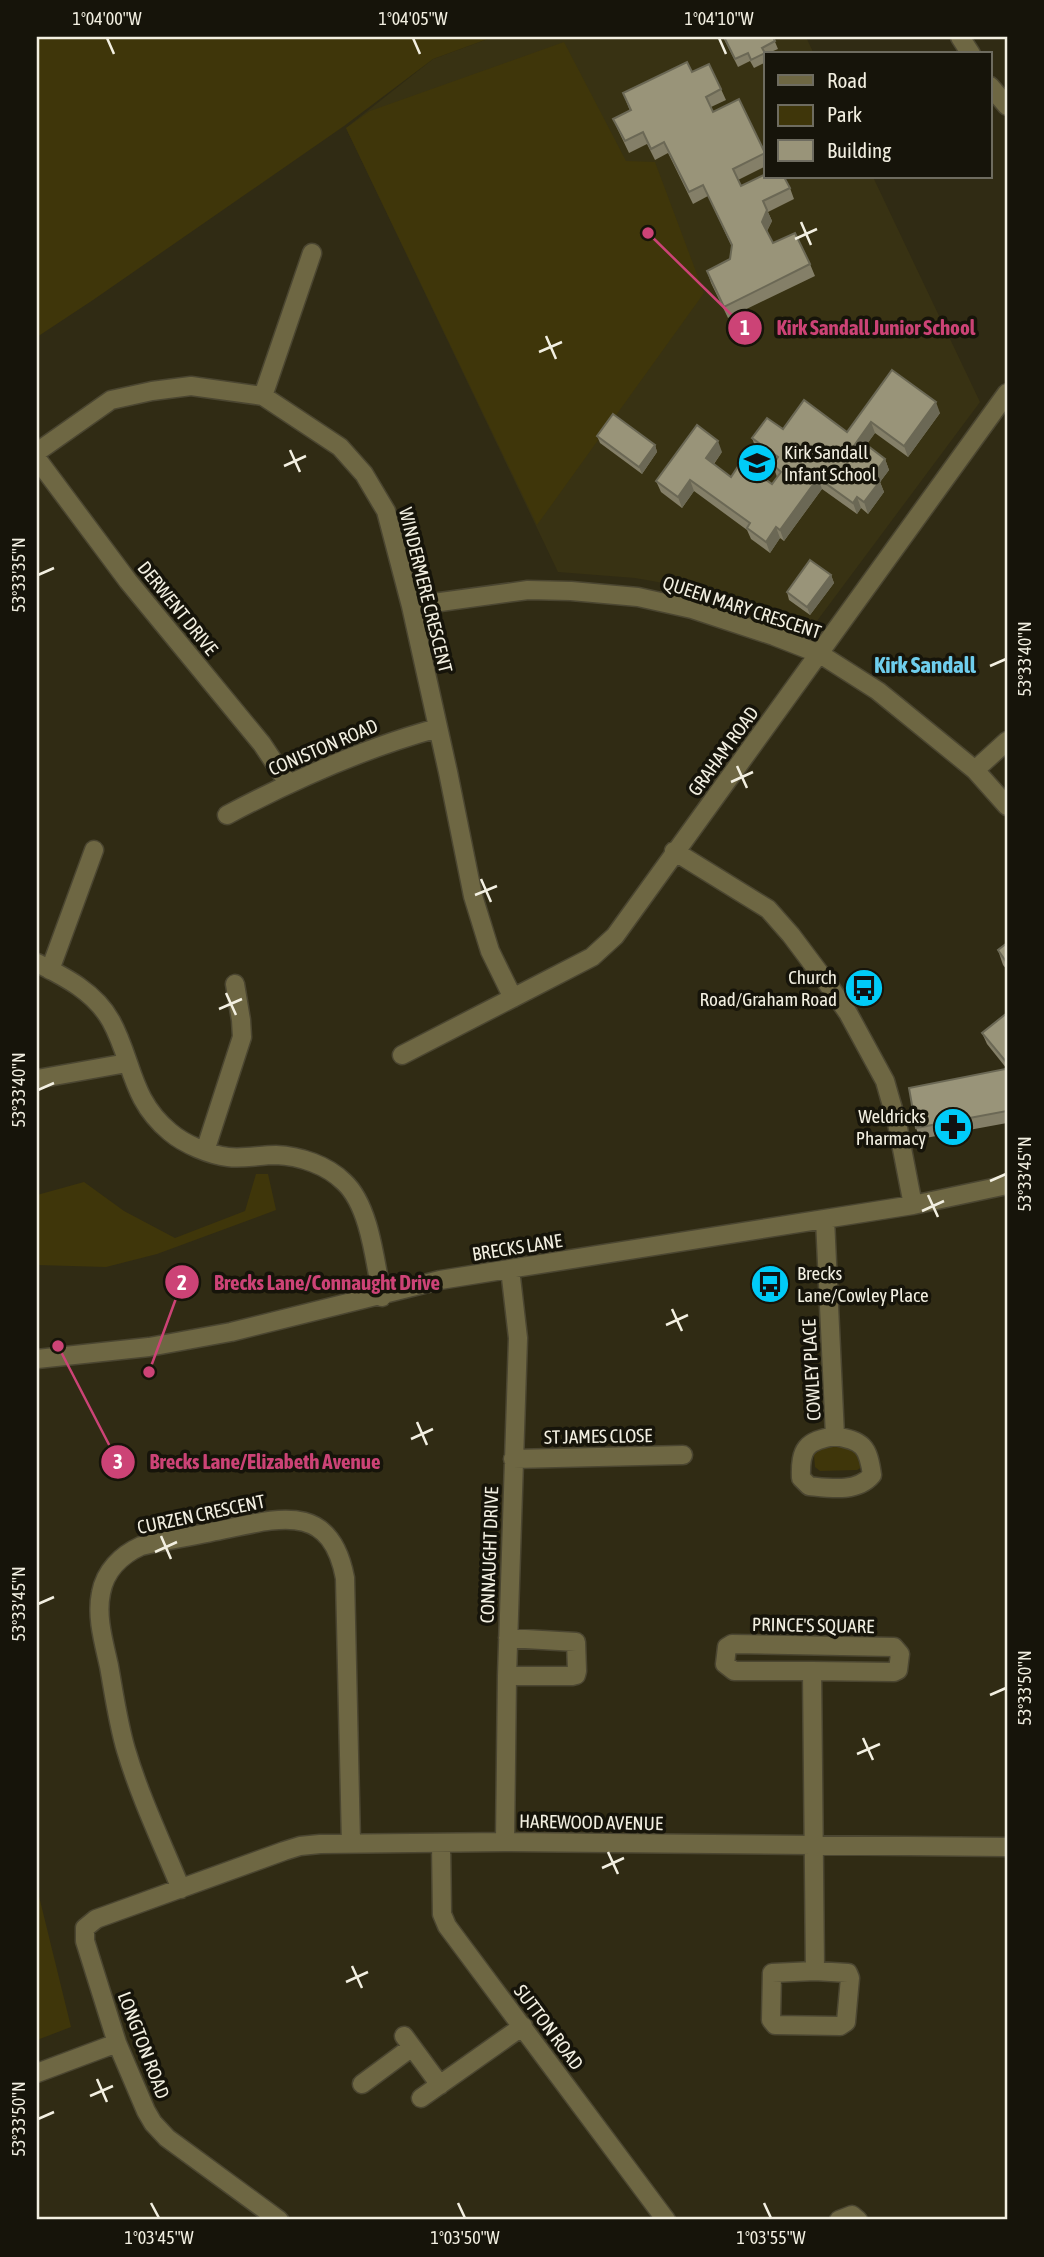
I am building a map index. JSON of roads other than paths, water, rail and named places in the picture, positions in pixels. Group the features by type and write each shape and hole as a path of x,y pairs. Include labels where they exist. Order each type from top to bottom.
{"street":[{"path":"960,37 970,52"},
{"path":"262,396 312,253"},
{"name":"WINDERMERE CRESCENT","path":"37,453 111,400 191,386 262,396 340,447 364,474 386,511 411,606 473,896 490,951 513,998"},
{"name":"GRAHAM ROAD","path":"402,1055 593,957 614,936 1007,393"},
{"name":"DERWENT DRIVE","path":"37,459 128,581 262,744 288,783"},
{"name":"QUEEN MARY CRESCENT","path":"411,606 528,590 571,591 638,597 692,609 774,636 820,654 878,691 975,770 1007,806"},
{"name":"CONISTON ROAD","path":"227,814 288,783 367,749 438,728"},
{"path":"975,770 1007,741"},
{"path":"94,850 43,966 80,986 99,1004 111,1021 139,1097 172,1134 205,1151 228,1157 277,1155 305,1159 332,1171 359,1202 382,1297"},
{"path":"674,851 768,909 791,934 848,1013 885,1082 897,1123 913,1205"},
{"path":"205,1151 242,1038 242,1020 235,984"},
{"path":"37,1079 127,1063"},
{"name":"BRECKS LANE","path":"37,1359 149,1347 231,1332 382,1297 440,1280 913,1205 1007,1185"},
{"name":"COWLEY PLACE","path":"825,1219 835,1436"},
{"name":"CONNAUGHT DRIVE","path":"505,1842 507,1676 518,1338 510,1269"},
{"name":"ST JAMES CLOSE","path":"513,1459 683,1455"},
{"name":"CURZEN CRESCENT","path":"181,1889 126,1749 101,1628 99,1606 109,1573 128,1552 141,1546 281,1518 305,1522 316,1527 337,1548 345,1578 351,1843"},
{"path":"507,1676 572,1676 576,1675 577,1671 576,1642 508,1638"},
{"name":"PRINCE'S SQUARE","path":"732,1644 746,1644 894,1647 900,1654 899,1667 894,1672 812,1671 734,1671 725,1664 725,1651 732,1644"},
{"path":"812,1671 815,1971"},
{"name":"HAREWOOD AVENUE","path":"181,1889 300,1846 351,1843 1007,1847"},
{"name":"SUTTON ROAD","path":"441,1843 442,1914 447,1926 666,2220"},
{"name":"LONGTON ROAD","path":"181,1889 96,1919 85,1928 85,1941 117,2043 153,2123 167,2138 279,2220"},
{"path":"815,1971 848,1973 850,1978 846,2022 840,2026 775,2025 771,2020 772,1973 815,1971"},
{"path":"421,2098 523,2026"},
{"path":"362,2084 408,2042 440,2084"},
{"path":"37,2073 117,2043"},
{"path":"839,2220 852,2215 858,2220"}],"place":[{"name":"Kirk Sandall Junior School","path":"648,233"},
{"name":"Kirk Sandall Infant School","path":"757,463"},
{"name":"Church Road/Graham Road","path":"864,988"},
{"name":"Weldricks Pharmacy","path":"953,1127"},
{"name":"Brecks Lane/Cowley Place","path":"770,1284"},
{"name":"Brecks Lane/Elizabeth Avenue","path":"58,1346"},
{"name":"Brecks Lane/Connaught Drive","path":"149,1372"}],"district":[{"name":"Kirk Sandall","path":"925,665"}]}
